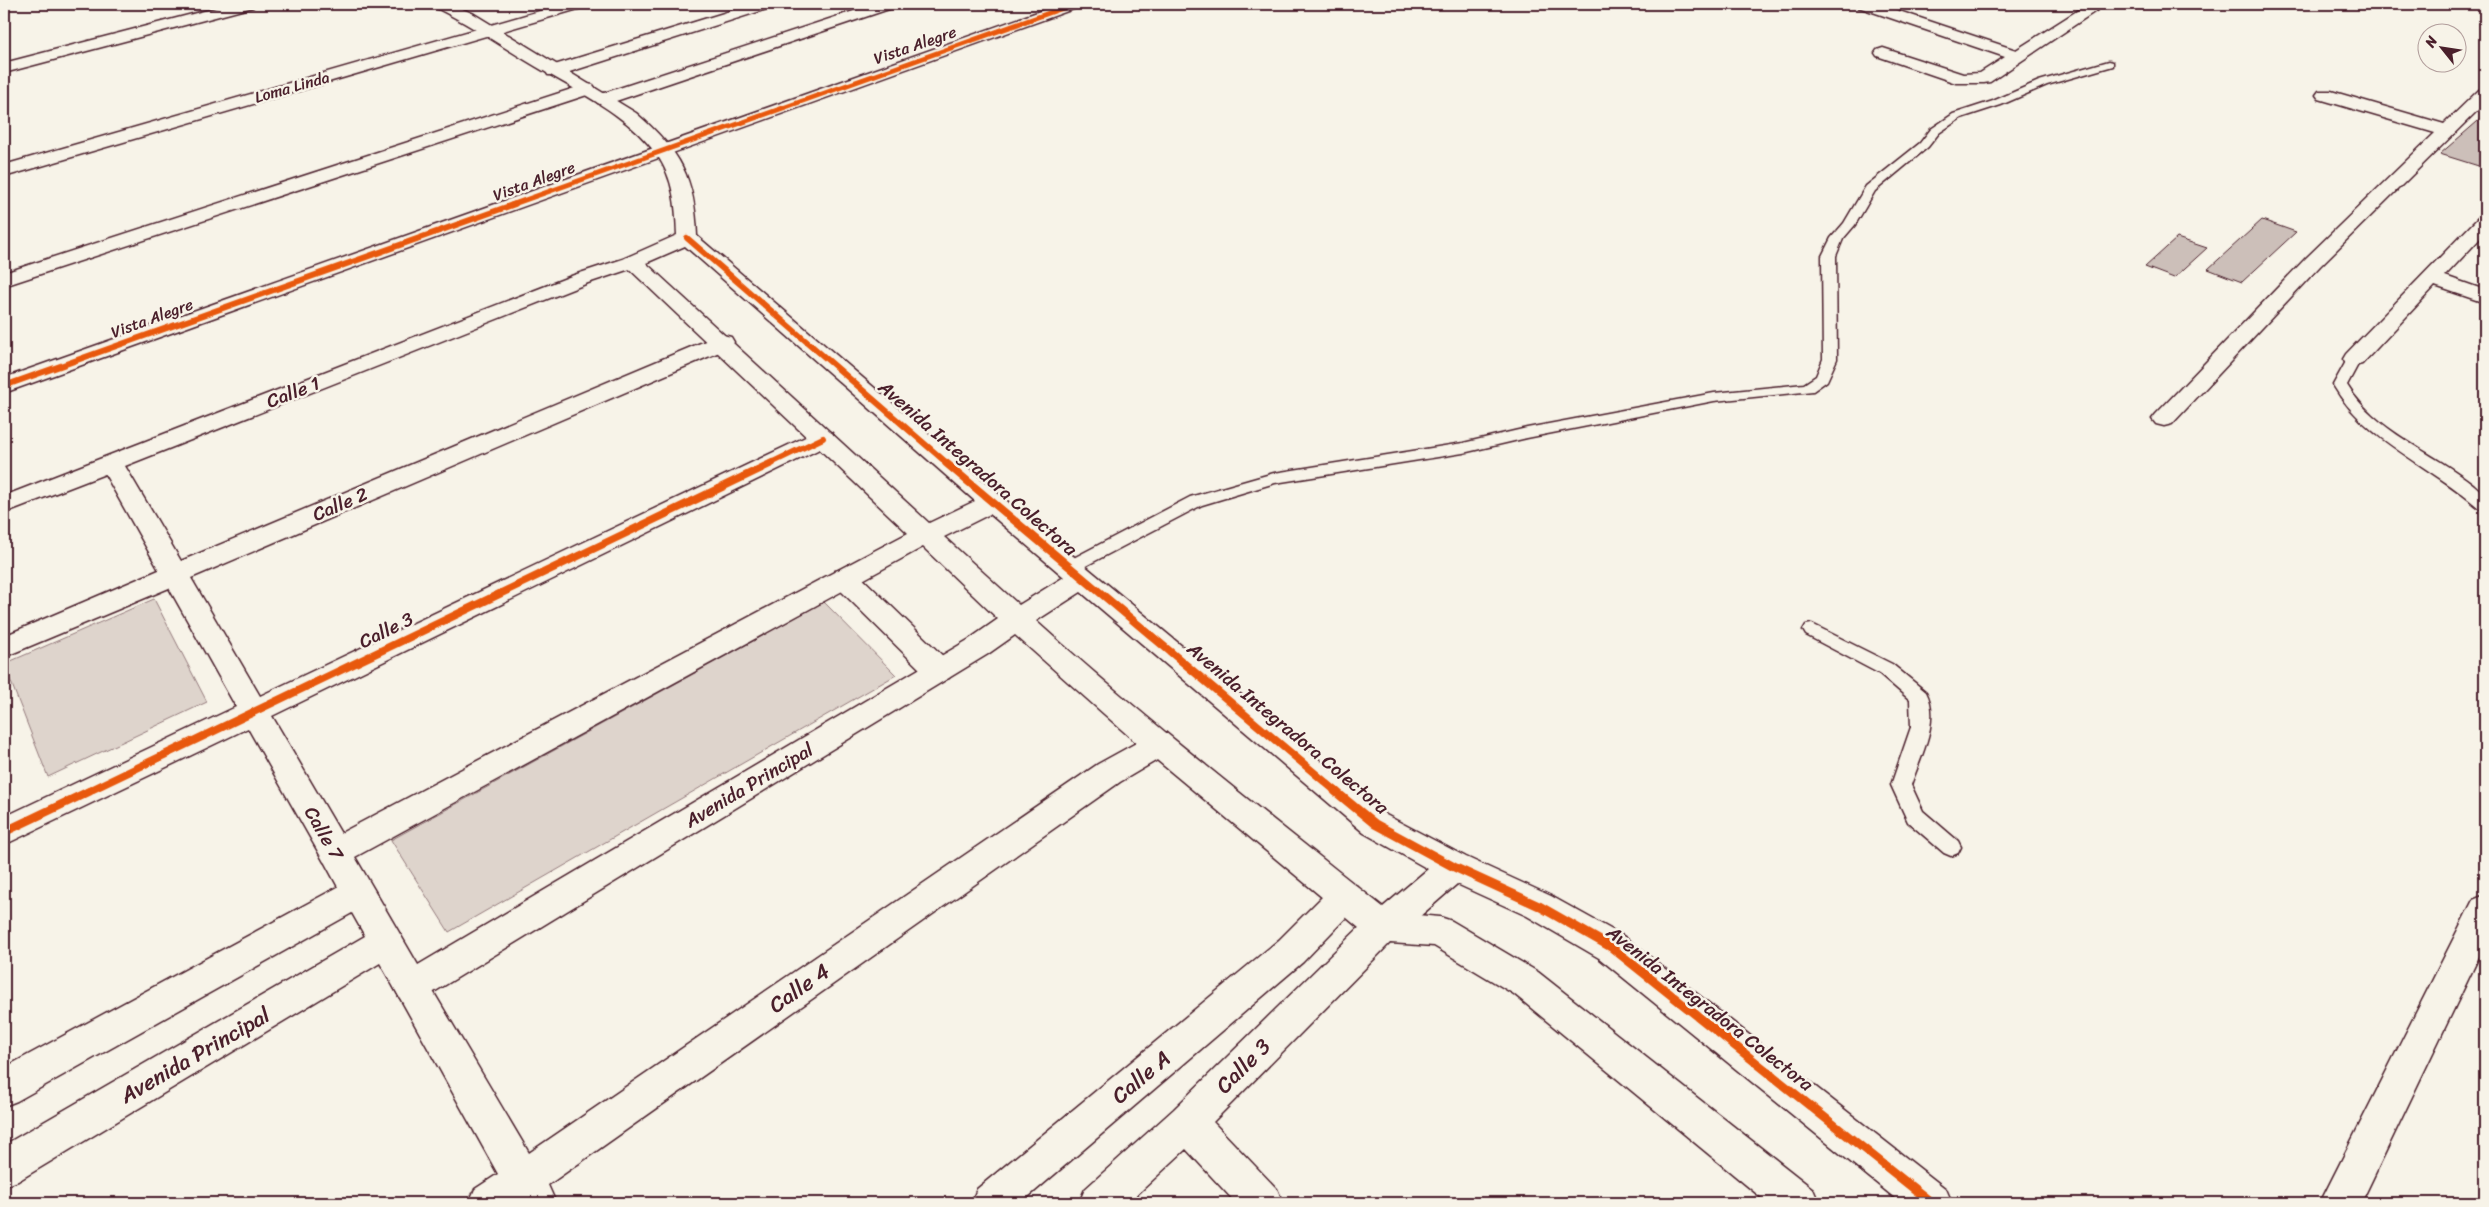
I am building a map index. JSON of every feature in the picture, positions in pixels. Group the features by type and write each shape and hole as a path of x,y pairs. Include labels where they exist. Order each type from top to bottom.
{"street":[{"path":"4,68 248,4"},
{"path":"439,4 489,30 632,117 663,149 683,188 688,222 687,238 632,262 723,342 1016,620 1158,745 1383,926 1440,932 1526,983 1799,1203"},
{"name":"Loma Linda","path":"4,171 580,4"},
{"path":"554,70 768,4"},
{"path":"604,99 890,4"},
{"name":"Vista Alegre","path":"4,386 663,149 1074,4"},
{"path":"1863,4 2018,56"},
{"path":"1883,53 1944,74 1975,80 1984,78 2098,4"},
{"path":"4,280 587,89"},
{"path":"2325,94 2447,131"},
{"path":"2164,419 2313,262 2485,94"},
{"path":"2354,359 2485,222"},
{"name":"Avenida Integradora Colectora","path":"687,238 993,503 1375,824 1454,867 1540,906 1611,947 1932,1203"},
{"name":"Calle 1","path":"4,505 581,279 632,262"},
{"path":"2432,278 2485,297"},
{"name":"Calle 2","path":"4,647 723,342"},
{"name":"Calle 3","path":"4,832 823,438"},
{"name":"Calle 7","path":"111,463 529,1192"},
{"path":"335,852 927,534 993,503"},
{"name":"Avenida Principal","path":"412,987 978,647 1076,573"},
{"path":"845,578 939,670"},
{"name":"Calle 4","path":"489,1203 529,1192 1109,773 1158,745"},
{"name":"Calle 3","path":"1099,1203 1187,1122 1383,926 1454,867"},
{"path":"4,1088 358,893"},
{"name":"Calle A","path":"991,1203 1291,951 1345,896"},
{"path":"2340,1203 2485,910"},
{"name":"Avenida Principal","path":"4,1167 386,942"},
{"path":"1187,1122 1263,1203"}],"lane":[{"path":"1076,573 1139,529 1196,501 1274,478 1463,448 1527,433 1714,397 1808,388 1822,378 1830,359 1829,256 1837,238 1849,225 1870,189 1924,146 1935,131 1957,116 1997,103 2043,83 2109,64"},
{"path":"2354,359 2340,385 2344,394 2382,430 2462,484 2485,504"},
{"path":"1812,630 1886,669 1920,697 1922,727 1901,785 1915,816 1951,847"}],"shaded area":[{"path":"154,599 207,702 48,777 4,664"},
{"path":"824,602 896,675 449,932 391,840"}],"building":[{"path":"2485,115 2485,168 2440,154"},
{"path":"2262,220 2296,232 2242,282 2208,269"},
{"path":"2177,238 2207,248 2174,278 2145,267"}],"cycle path":[{"path":"4,386 1074,4"},
{"path":"687,238 993,503 1375,824 1454,867 1539,906 1611,947 1932,1203"},
{"path":"4,832 823,438"}]}
